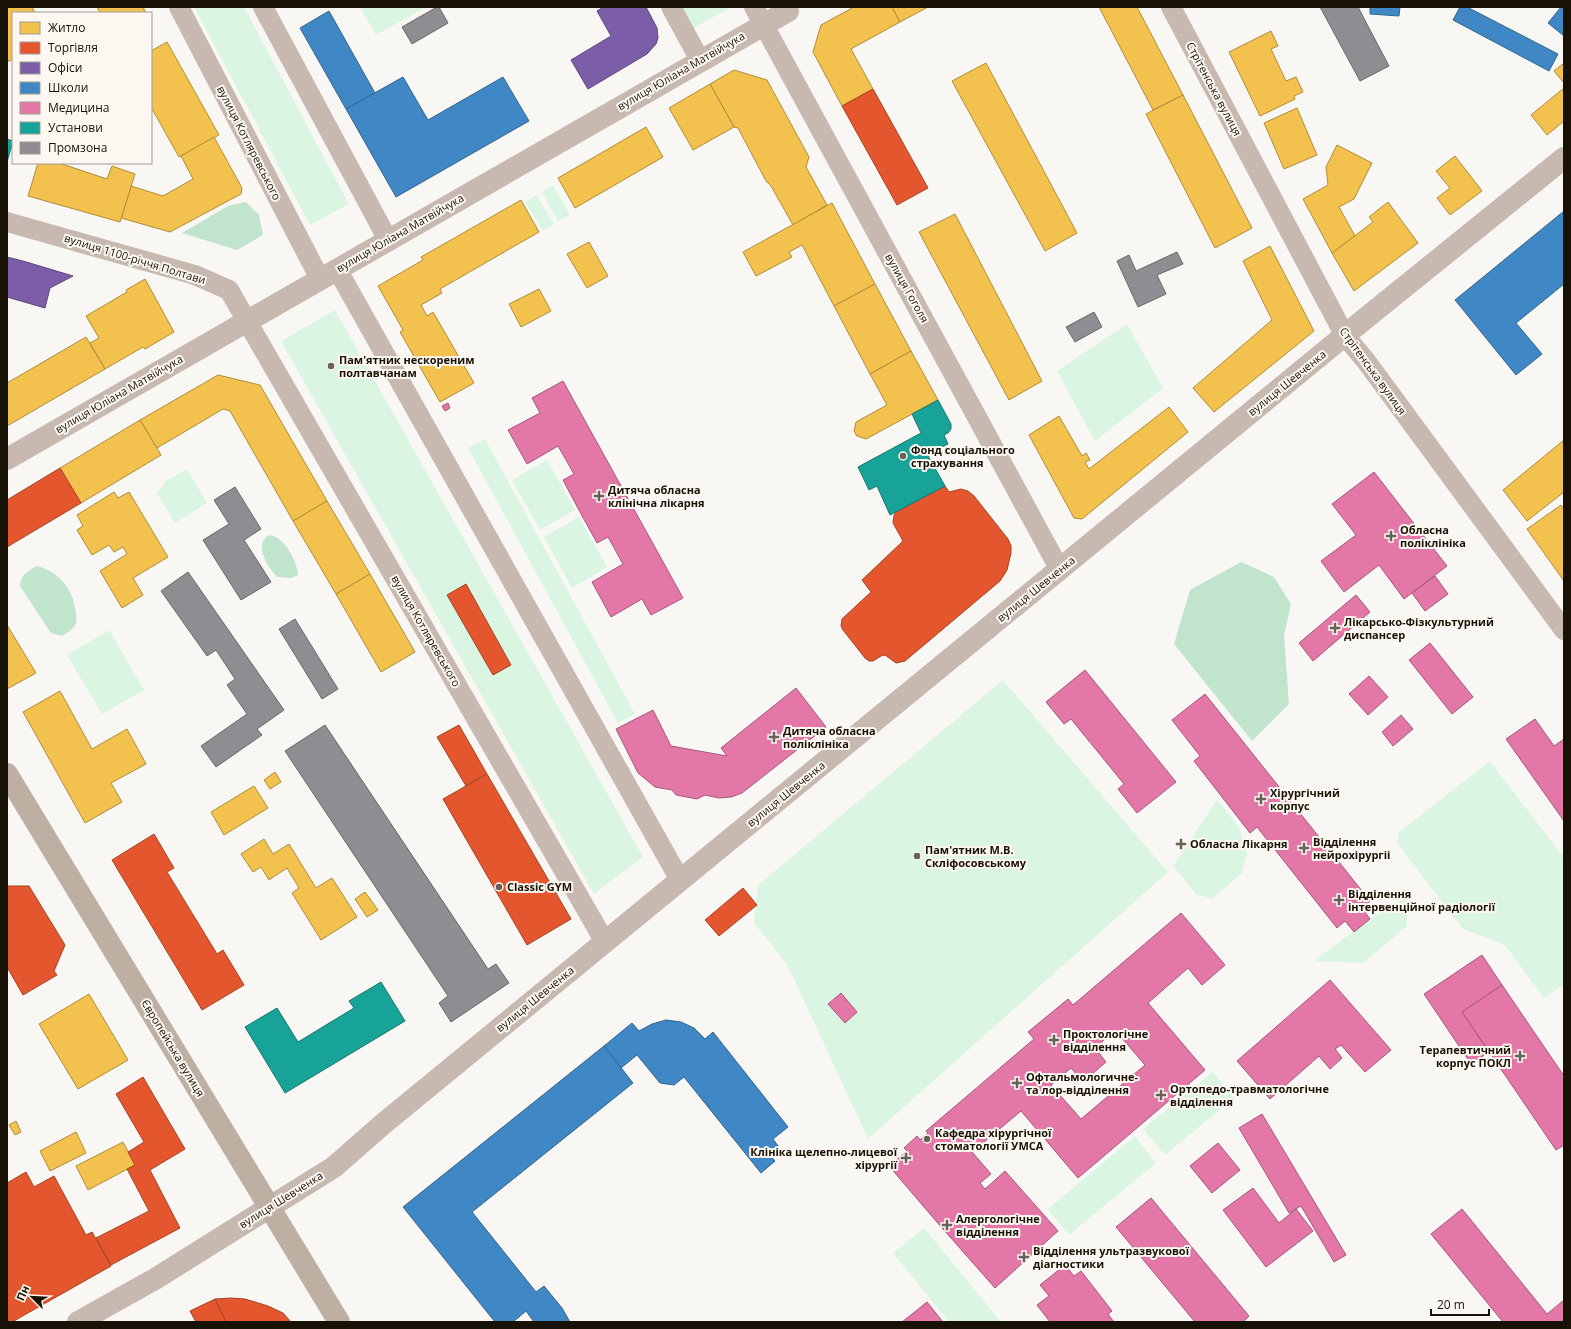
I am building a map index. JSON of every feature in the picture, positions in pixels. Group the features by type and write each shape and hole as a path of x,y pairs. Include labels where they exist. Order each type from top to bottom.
{"main road":[{"name":"Європейська вулиця","path":"7,774 339,1322"}],"street":[{"name":"вулиця Котляревського","path":"179,7 328,274 680,880"},
{"path":"263,7 388,240"},
{"path":"671,7 700,60"},
{"name":"Стрітенська вулиця","path":"1171,7 1345,336 1366,361 1564,630"},
{"name":"вулиця Юліана Матвійчука","path":"7,459 246,320 700,60 758,15 790,8"},
{"name":"вулиця Гоголя","path":"758,15 1060,570"},
{"name":"вулиця Шевченка","path":"78,1322 155,1279 334,1167 383,1124 680,880 1564,158"},
{"name":"вулиця 1100-річчя Полтави","path":"7,222 195,275 229,290 246,320"},
{"name":"вулиця Котляревського","path":"246,320 605,942"}],"green space":[{"path":"194,7 244,7 349,204 310,225"},
{"path":"360,7 426,7 376,35"},
{"path":"682,7 731,7 694,28"},
{"path":"553,185 570,215 558,221 542,192"},
{"path":"536,195 554,224 543,231 525,202"},
{"path":"246,202 259,215 263,235 237,250 182,233 228,206"},
{"path":"335,310 643,857 594,894 281,341"},
{"path":"1127,324 1163,388 1095,441 1057,371"},
{"path":"485,439 635,714 618,723 468,448"},
{"path":"547,460 575,510 540,530 512,480"},
{"path":"187,469 207,503 175,523 157,493 166,481"},
{"path":"579,517 607,567 572,588 544,537"},
{"path":"269,535 275,536 285,544 295,563 298,575 291,578 277,577 269,567 263,556 262,544 264,539"},
{"path":"1241,562 1274,577 1291,604 1284,636 1289,704 1252,741 1174,644 1190,590"},
{"path":"37,566 44,568 57,576 71,593 76,613 76,623 72,629 62,636 51,633 20,586 23,576"},
{"path":"109,630 144,690 102,714 67,655"},
{"path":"1003,680 1168,872 868,1139 787,964 754,923 758,885"},
{"path":"1490,761 1564,858 1564,984 1544,998 1505,945 1463,929 1397,843 1399,832"},
{"path":"1217,800 1239,827 1247,854 1242,873 1212,899 1196,894 1173,866"},
{"path":"1406,898 1407,926 1363,963 1314,961 1370,919"},
{"path":"1213,1072 1234,1098 1165,1155 1143,1129"},
{"path":"1135,1136 1156,1163 1069,1235 1048,1209"},
{"path":"924,1228 1001,1322 949,1322 893,1253"}],"building: Житло":[{"path":"7,7 32,7 34,12 12,12 12,60 7,62"},
{"path":"97,7 143,7 146,12 100,12"},
{"path":"854,7 892,7 900,22 851,49 873,89 842,106 813,52 821,25"},
{"path":"892,7 928,7 900,22"},
{"path":"1099,7 1137,7 1183,95 1153,110"},
{"path":"1271,31 1278,46 1271,49 1286,81 1296,77 1303,92 1294,96 1295,99 1260,116 1229,52"},
{"path":"167,42 219,135 179,157 152,109 152,50"},
{"path":"986,63 1077,233 1045,251 952,81"},
{"path":"1564,63 1564,83 1554,71"},
{"path":"734,70 767,80 809,157 806,167 827,205 793,225 771,186 766,181 738,128 734,127 710,84"},
{"path":"710,84 734,127 693,150 669,108"},
{"path":"1564,88 1564,121 1547,135 1531,115"},
{"path":"1183,95 1252,228 1215,248 1146,114"},
{"path":"1297,108 1317,155 1284,169 1264,123"},
{"path":"646,127 663,157 575,208 558,178"},
{"path":"214,137 242,188 241,194 170,232 121,218 131,186 163,196 193,179 181,156"},
{"path":"1337,145 1372,163 1354,199 1339,207 1355,236 1332,253 1303,199 1328,185 1326,167"},
{"path":"1455,156 1482,191 1450,215 1437,198 1450,188 1436,171"},
{"path":"38,164 62,164 107,179 112,166 135,174 120,222 28,196"},
{"path":"521,200 539,232 440,289 442,293 421,305 427,316 433,312 474,383 440,402 400,332 403,330 378,286 423,260 421,257"},
{"path":"1388,202 1418,243 1354,291 1332,253 1373,222 1369,217"},
{"path":"832,203 875,284 834,306 802,245 789,252 792,257 756,276 743,252"},
{"path":"955,214 1042,381 1009,400 919,232"},
{"path":"589,242 608,276 587,288 567,254"},
{"path":"1270,246 1314,331 1214,412 1193,388 1272,320 1243,261"},
{"path":"145,279 174,332 145,349 143,347 105,369 90,343 99,338 86,316 127,292 126,290"},
{"path":"875,284 911,351 870,374 834,306"},
{"path":"539,289 551,311 521,327 509,304"},
{"path":"86,337 105,369 7,426 7,383"},
{"path":"911,351 938,400 866,439 857,436 854,431 856,422 887,405 870,374"},
{"path":"218,375 260,385 327,501 293,521 230,411 223,409 157,448 140,420"},
{"path":"1169,407 1188,432 1082,519 1074,518 1029,435 1059,416 1082,456 1086,453 1090,460 1085,462 1089,469"},
{"path":"140,420 161,455 81,503 60,468"},
{"path":"1564,440 1564,492 1527,521 1503,490"},
{"path":"114,492 118,498 129,492 168,557 133,578 143,595 122,608 100,571 127,554 123,547 114,552 109,545 92,555 77,530 83,526 77,515"},
{"path":"327,501 370,574 336,594 293,521"},
{"path":"1561,505 1564,509 1564,581 1527,529"},
{"path":"370,574 415,652 381,672 336,594"},
{"path":"7,625 36,673 7,689"},
{"path":"60,691 92,749 127,729 146,764 111,783 122,802 85,823 23,712"},
{"path":"275,772 281,782 270,789 264,780"},
{"path":"254,786 268,808 224,835 211,812"},
{"path":"264,839 273,854 289,844 316,888 332,878 357,917 321,940 292,893 299,888 287,868 269,880 261,867 253,872 241,854"},
{"path":"365,892 378,910 367,917 355,899"},
{"path":"89,994 128,1060 78,1089 39,1024"},
{"path":"16,1121 21,1132 15,1135 9,1125"},
{"path":"76,1132 86,1153 50,1171 40,1151"},
{"path":"123,1142 135,1165 88,1190 76,1166"}],"building: Торгівля":[{"path":"873,89 928,188 897,205 842,106"},
{"path":"60,468 81,503 7,547 7,500"},
{"path":"945,486 949,492 961,489 968,491 974,496 1008,539 1011,546 1011,553 1007,570 1000,581 905,661 896,663 885,655 873,661 869,661 843,630 841,626 842,619 871,592 862,580 903,541 893,523 896,512"},
{"path":"466,584 511,665 493,675 447,595"},
{"path":"459,725 487,774 466,786 437,737"},
{"path":"487,774 571,919 527,945 443,799"},
{"path":"154,834 174,868 167,872 217,954 223,950 244,985 202,1010 112,860"},
{"path":"7,886 29,886 65,945 54,971 57,975 23,995 7,967"},
{"path":"743,888 757,905 719,936 705,920"},
{"path":"143,1077 185,1149 150,1170 180,1228 111,1265 96,1238 149,1211 127,1169 135,1165 128,1152 144,1142 116,1094"},
{"path":"26,1172 34,1187 54,1176 86,1235 92,1232 111,1266 12,1322 7,1322 7,1183"},
{"path":"215,1299 245,1299 268,1306 283,1313 291,1322 226,1322"},
{"path":"215,1299 226,1322 196,1322 190,1311"}],"building: Офіси":[{"path":"601,7 646,7 657,28 658,38 656,44 647,54 588,89 571,60 611,36 597,11 602,8"},
{"path":"7,257 73,276 50,288 45,308 7,297"}],"building: Школи":[{"path":"1370,7 1400,7 1399,16 1370,14"},
{"path":"1460,7 1467,7 1558,54 1549,71 1453,20"},
{"path":"1561,7 1564,7 1564,36 1548,23"},
{"path":"329,11 375,93 346,109 300,28"},
{"path":"403,77 428,120 503,77 529,121 396,197 346,109"},
{"path":"1564,211 1564,284 1516,323 1542,354 1516,375 1455,300"},
{"path":"666,1020 681,1022 694,1028 705,1039 713,1032 788,1127 773,1139 778,1146 769,1154 775,1161 761,1173 684,1077 674,1085 660,1083 637,1055 621,1068 604,1046 632,1023 639,1031 652,1024"},
{"path":"604,1046 633,1083 472,1212 536,1292 544,1286 562,1308 570,1322 534,1322 526,1311 513,1322 495,1322 403,1207"}],"building: Медицина":[{"name":"Дитяча обласна клінічна лікарня","path":"563,381 683,598 651,615 642,599 611,617 592,582 623,564 608,537 597,543 580,512 563,480 574,474 558,446 527,464 508,430 540,413 532,398"},
{"path":"448,403 450,408 445,411 442,406"},
{"path":"1374,472 1447,566 1404,599 1379,565 1344,592 1321,561 1356,535 1332,504"},
{"path":"1435,576 1448,594 1425,611 1412,593"},
{"name":"Лікарсько-Фізкультурний диспансер","path":"1356,595 1370,612 1313,661 1299,643"},
{"path":"1430,643 1473,697 1452,714 1409,660"},
{"path":"1085,670 1176,782 1137,813 1118,789 1124,784 1071,719 1064,724 1046,702"},
{"path":"1369,676 1388,697 1368,715 1349,694"},
{"name":"Дитяча обласна поліклініка","path":"796,688 826,727 742,793 731,797 719,798 705,795 697,799 676,795 672,790 655,787 638,773 616,729 653,710 671,746 727,756 721,748"},
{"path":"1205,694 1370,901 1362,908 1370,919 1354,932 1345,921 1337,928 1257,827 1250,833 1194,761 1200,756 1172,720"},
{"path":"1401,715 1413,729 1393,746 1382,732"},
{"path":"1535,719 1554,746 1564,739 1564,821 1506,739"},
{"path":"1181,913 1225,965 1202,985 1188,968 1148,1003 1205,1070 1078,1178 1021,1111 972,1152 991,1174 980,1183 985,1189 1005,1171 1058,1231 995,1288 889,1166 907,1151 904,1148 917,1136 920,1140 928,1133 926,1131 1034,1039 1028,1032 1068,999 1073,1005","holes":["1115,1030 1145,1065 1081,1119 1051,1085 1071,1068 1083,1082 1106,1062 1095,1048"]},
{"path":"1482,955 1502,985 1462,1012 1489,1052 1471,1064 1424,994"},
{"path":"1330,980 1391,1050 1365,1072 1341,1045 1335,1049 1342,1058 1330,1069 1319,1056 1270,1099 1237,1061"},
{"path":"1502,985 1564,1076 1564,1145 1556,1150 1462,1012"},
{"path":"841,993 857,1012 845,1023 828,1004"},
{"path":"1262,1114 1346,1255 1334,1262 1301,1206 1289,1213 1239,1128"},
{"path":"1218,1143 1240,1170 1212,1193 1190,1166"},
{"path":"1253,1188 1279,1223 1296,1209 1313,1231 1266,1267 1223,1210"},
{"path":"1151,1198 1249,1316 1243,1322 1195,1322 1116,1227"},
{"path":"1462,1209 1547,1314 1564,1300 1564,1322 1503,1322 1431,1234"},
{"path":"1065,1265 1074,1276 1081,1271 1112,1311 1108,1314 1114,1322 1050,1322 1037,1305 1049,1296 1040,1285"},
{"path":"927,1302 943,1322 902,1322"}],"building: Установи":[{"path":"7,139 12,141 12,144 7,162"},
{"name":"Фонд соціального страхування","path":"938,400 951,424 951,429 944,435 948,444 927,454 945,486 890,515 877,486 869,490 858,467 921,433 912,414"},
{"path":"381,982 405,1021 285,1093 245,1027 277,1008 298,1042 354,1008 349,1001"}],"building: Промзона":[{"path":"439,7 448,23 412,44 402,27"},
{"path":"1320,7 1358,7 1389,66 1360,81"},
{"path":"1177,252 1183,264 1157,275 1166,294 1138,307 1117,261 1129,255 1136,271"},
{"path":"1094,312 1102,327 1075,342 1066,327"},
{"path":"235,487 261,529 244,540 271,582 241,600 203,540 229,524 214,500"},
{"path":"188,572 284,710 257,729 262,735 216,767 201,746 247,714 227,685 235,679 216,650 207,656 161,591"},
{"path":"295,619 338,689 322,699 279,629"},
{"path":"325,725 488,969 496,964 509,983 451,1022 439,1003 448,996 285,751"}],"place":[{"name":"Пам'ятник нескореним полтавчанам","path":"331,366"},
{"name":"Фонд соціального страхування","path":"903,456"},
{"name":"Дитяча обласна клінічна лікарня","path":"599,496"},
{"name":"Обласна поліклініка","path":"1391,536"},
{"name":"Лікарсько-Фізкультурний диспансер","path":"1335,628"},
{"name":"Дитяча обласна поліклініка","path":"774,737"},
{"name":"Хірургічний корпус","path":"1261,799"},
{"name":"Обласна Лікарня","path":"1181,844"},
{"name":"Відділення нейрохірургіі","path":"1304,848"},
{"name":"Пам'ятник М.В. Скліфосовському","path":"917,856"},
{"name":"Classic GYM","path":"499,887"},
{"name":"Відділення інтервенційної радіології","path":"1339,900"},
{"name":"Проктологічне відділення","path":"1054,1040"},
{"name":"Терапевтичний корпус ПОКЛ","path":"1520,1056"},
{"name":"Офтальмологичне- та лор-відділення","path":"1017,1083"},
{"name":"Ортопедо-травматологічне відділення","path":"1161,1095"},
{"name":"Кафедра хірургічної стоматології УМСА","path":"927,1139"},
{"name":"Клініка щелепно-лицевої хірургії","path":"906,1158"},
{"name":"Алергологічне відділення","path":"947,1225"},
{"name":"Відділення ультразвукової діагностики","path":"1024,1257"}]}
